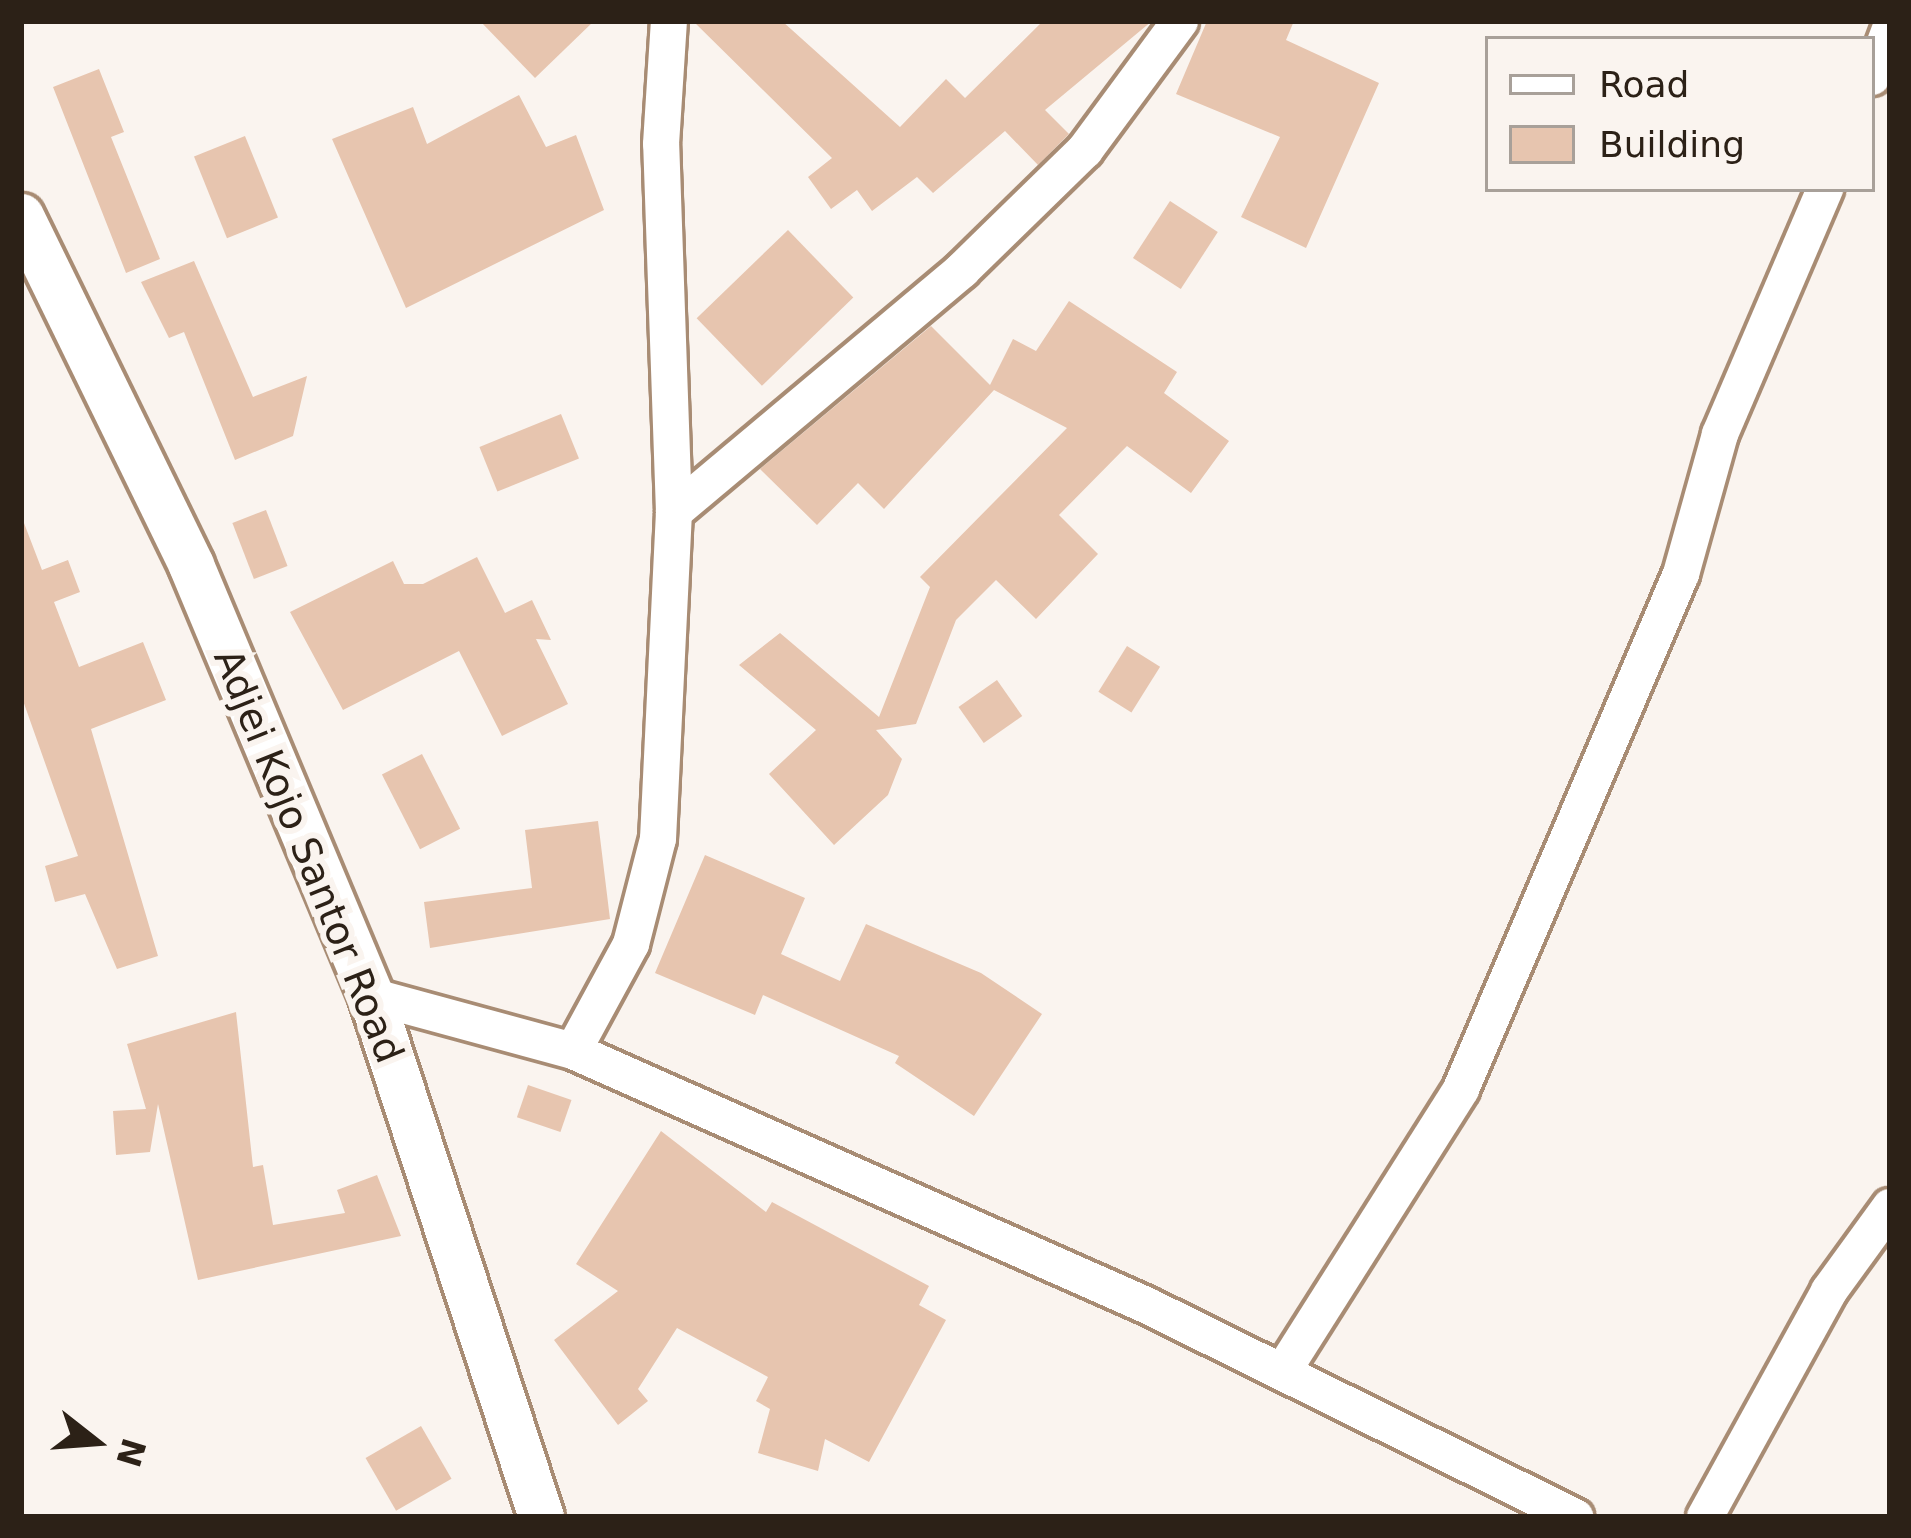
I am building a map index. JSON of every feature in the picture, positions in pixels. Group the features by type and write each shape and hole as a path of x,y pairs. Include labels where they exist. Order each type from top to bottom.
{"street":[{"path":"573,1052 632,944 658,839 674,512 661,144 669,21"},
{"path":"674,512 977,255 1084,150 1180,21"},
{"path":"1875,69 1890,29"},
{"path":"1283,1371 1470,1068 1681,574 1727,413 1824,192"},
{"name":"Adjei Kojo Santor Road","path":"21,216 191,565 370,996 541,1517"},
{"path":"370,996 573,1052 1283,1371 1575,1517"},
{"path":"1705,1517 1829,1291 1890,1208"}],"building":[{"path":"480,21 594,21 535,78"},
{"path":"693,21 782,21 900,127 946,79 965,98 1043,21 1152,21 1045,110 1069,134 1038,165 1005,131 933,193 917,177 872,211 857,190 831,209 808,177 832,158"},
{"path":"1207,21 1294,21 1286,40 1379,83 1306,248 1241,217 1280,137 1176,94"},
{"path":"99,69 124,132 111,137 160,259 126,273 53,87"},
{"path":"519,95 546,147 576,135 604,210 406,308 332,139 413,107 427,144"},
{"path":"245,136 278,218 227,238 194,157"},
{"path":"1170,201 1218,232 1181,289 1133,258"},
{"path":"788,230 853,298 762,386 697,318"},
{"path":"194,261 253,397 307,376 293,436 235,460 184,332 169,338 141,282"},
{"path":"1069,301 1177,372 1164,393 1229,441 1191,493 1127,446 1059,515 1098,554 1036,619 996,580 956,620 916,724 876,730 902,759 888,795 834,845 769,774 816,730 739,665 780,633 879,717 930,587 920,577 1067,428 994,390 884,509 858,483 817,525 760,469 931,326 990,385 1013,339 1036,351"},
{"path":"561,414 579,459 497,491 479,447"},
{"path":"266,510 288,566 254,579 232,523"},
{"path":"24,523 42,570 68,560 80,592 54,602 79,667 143,642 166,700 91,729 158,956 117,969 85,894 55,902 45,866 78,856 21,695"},
{"path":"477,557 505,613 532,600 551,640 536,639 568,704 502,736 459,651 343,710 290,612 393,561 404,584 423,584"},
{"path":"1127,646 1160,667 1131,712 1098,692"},
{"path":"997,680 1022,716 984,743 958,707"},
{"path":"422,754 460,829 420,849 382,774"},
{"path":"598,821 610,919 430,948 424,902 532,888 525,830"},
{"path":"705,855 805,898 781,954 840,981 866,924 981,973 1042,1014 974,1116 895,1063 899,1056 763,995 755,1015 655,973"},
{"path":"236,1012 253,1167 263,1165 273,1225 345,1213 337,1190 377,1175 401,1236 198,1280 158,1104 150,1152 116,1155 113,1111 146,1109 127,1044"},
{"path":"528,1085 571,1100 560,1132 517,1117"},
{"path":"661,1131 766,1212 772,1202 929,1286 919,1305 946,1320 869,1462 825,1439 818,1471 758,1453 770,1409 756,1401 768,1377 677,1328 638,1389 648,1401 618,1425 554,1340 618,1291 576,1264"},
{"path":"421,1426 452,1479 396,1511 366,1458"}]}
